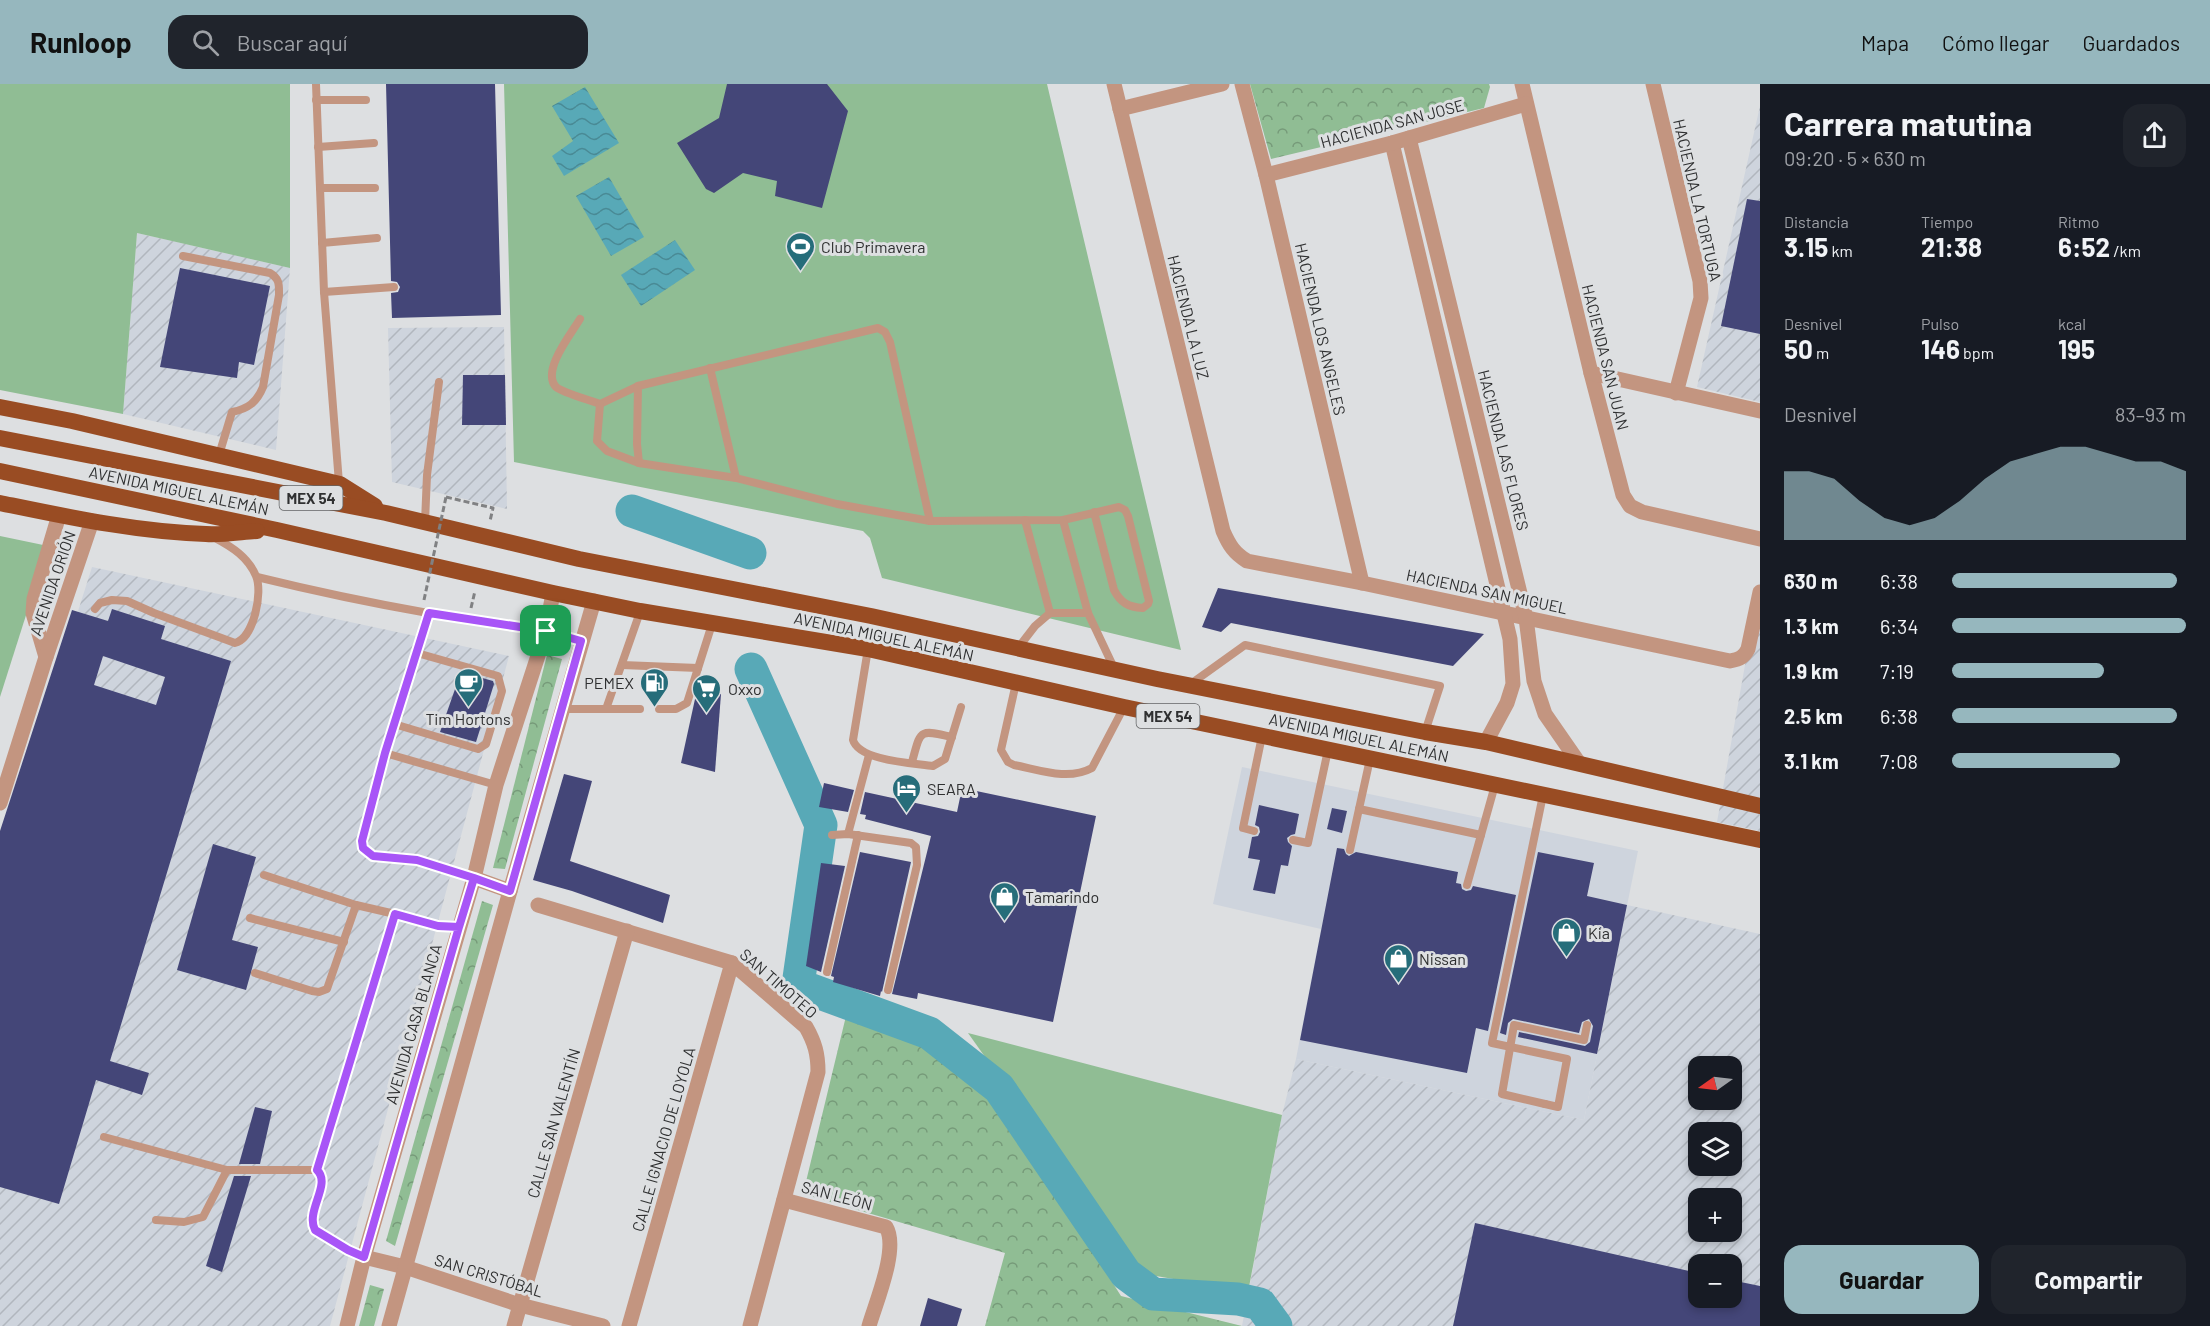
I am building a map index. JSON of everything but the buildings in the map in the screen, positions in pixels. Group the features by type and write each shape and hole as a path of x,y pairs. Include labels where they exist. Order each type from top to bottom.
{"highway":[{"path":"0,407 72,421 340,484 386,513"},
{"name":"AVENIDA MIGUEL ALEMÁN","path":"0,438 386,513 579,559 871,616 1189,686 1486,742 1760,806"},
{"name":"AVENIDA MIGUEL ALEMÁN","path":"0,471 277,530 553,593 640,611 713,621 868,649 1124,707 1760,840"},
{"path":"0,503 92,521 167,531 208,534 277,530"}],"street":[{"name":"HACIENDA LA LUZ","path":"1114,84 1223,531 1237,555"},
{"path":"1120,109 1222,84"},
{"name":"HACIENDA LOS ANGELES","path":"1242,84 1266,175 1362,582"},
{"name":"HACIENDA SAN JUAN","path":"1522,84 1590,373 1623,495 1630,506 1642,512 1760,539"},
{"name":"HACIENDA LA TORTUGA","path":"1653,84 1701,298 1676,393"},
{"name":"HACIENDA SAN JOSE","path":"1266,175 1392,143 1526,104"},
{"name":"HACIENDA LAS FLORES","path":"1409,138 1526,618 1534,681 1545,714 1579,763"},
{"path":"1392,143 1505,613 1513,684 1507,703 1486,742"},
{"path":"1590,373 1760,411"},
{"name":"AVENIDA ORIÓN","path":"46,657 33,613 34,599 59,515"},
{"name":"AVENIDA ORIÓN","path":"0,803 92,521"},
{"name":"HACIENDA SAN MIGUEL","path":"1237,555 1247,561 1362,582 1730,661 1739,659 1748,649 1760,592"},
{"name":"AVENIDA CASA BLANCA","path":"347,1326 364,1257 474,878 496,785 546,631 553,593"},
{"path":"389,1326 510,891 594,601"},
{"path":"474,878 510,891"},
{"name":"SAN TIMOTEO","path":"538,905 732,963 806,1028 814,1040 818,1055 818,1072 750,1326"},
{"name":"CALLE SAN VALENTÍN","path":"514,1326 627,931"},
{"name":"CALLE IGNACIO DE LOYOLA","path":"629,1326 732,963"},
{"name":"SAN LEÓN","path":"784,1200 886,1227 890,1233 889,1254 869,1326"},
{"name":"SAN CRISTÓBAL","path":"364,1257 405,1267 520,1305 603,1326"}],"lane":[{"path":"316,84 324,292 340,484"},
{"path":"316,100 366,100"},
{"path":"318,147 374,143"},
{"path":"320,188 375,188"},
{"path":"322,243 376,238"},
{"path":"183,256 270,273 277,276 279,282 279,295 263,387 259,397 252,405 244,410 232,412 219,455"},
{"path":"324,292 394,287"},
{"path":"580,320 552,365 551,378 557,387 600,404 638,386 878,328 885,332 890,342 930,521"},
{"path":"710,368 736,478"},
{"path":"425,522 427,475 439,382"},
{"path":"638,386 639,464"},
{"path":"600,404 597,441 607,451 639,464 736,478 837,504 930,521 1063,520 1094,512 1119,507 1125,510 1128,516 1149,601 1143,608 1131,608 1119,600 1114,590 1094,512"},
{"path":"1025,520 1050,613"},
{"path":"1063,520 1088,613 1116,670"},
{"path":"95,609 100,603 112,600 127,601 235,642 246,637 257,611 257,577 235,548 208,534"},
{"path":"257,577 313,591 429,613 546,631 581,641"},
{"path":"606,710 640,611"},
{"path":"429,613 385,753 362,841 363,848 373,856 417,860 474,878"},
{"path":"1017,648 1035,626 1050,613 1088,613"},
{"path":"659,710 676,709 687,703 713,621"},
{"path":"1189,686 1245,645 1440,686 1425,732"},
{"path":"868,649 853,740 857,749 869,755 933,766 939,764 945,759 961,707"},
{"path":"394,724 478,748 486,744 502,691 498,676 417,654"},
{"path":"622,665 698,668"},
{"path":"1017,682 1001,750 1008,762 1014,765 1071,776 1082,774 1092,768 1124,707"},
{"path":"562,709 640,709"},
{"path":"912,762 919,737 923,733 952,737"},
{"path":"1254,831 1243,828 1262,736"},
{"path":"1293,840 1308,843 1328,750"},
{"path":"385,753 496,785"},
{"path":"848,834 869,755"},
{"path":"1350,850 1370,759"},
{"path":"1467,885 1496,784"},
{"path":"1543,794 1492,1043 1568,1059 1558,1107 1502,1094 1515,1025 1584,1040 1587,1025"},
{"path":"1359,808 1481,835"},
{"path":"832,835 858,835 911,843 916,847 918,853 888,990"},
{"path":"827,972 858,835"},
{"path":"264,875 356,905 438,926 459,927"},
{"path":"255,973 319,992 327,989 356,905"},
{"path":"317,1170 395,914"},
{"path":"250,918 344,942"},
{"path":"104,1137 227,1170 317,1170 321,1174 322,1181 311,1220 315,1230 364,1257"},
{"path":"156,1220 184,1222 203,1217 227,1170"}],"path":[{"path":"424,600 446,497 493,508"}],"shaded area":[{"path":"1760,106 1760,402 1697,387"},
{"path":"137,233 290,268 276,450 123,414"},
{"path":"504,327 507,509 392,482 388,328"},
{"path":"92,567 509,656 330,1326 0,1326 0,858"},
{"path":"1760,581 1760,831 1717,822"},
{"path":"1242,767 1638,851 1584,1120 1296,1059 1321,929 1213,904"},
{"path":"1627,905 1760,934 1760,1326 1242,1326 1282,1115 1296,1059 1584,1120"}],"green space":[{"path":"0,84 290,84 290,268 137,233 123,414 0,390"},
{"name":"Club Primavera","path":"504,84 1047,84 1181,650 882,578 870,538 863,531 514,462"},
{"path":"1250,84 1489,84 1490,87 1484,108 1271,159"},
{"path":"0,536 48,546 0,697"},
{"path":"547,655 562,659 505,869 493,868"},
{"path":"482,901 493,905 395,1246 386,1241"},
{"path":"846,1016 914,1038 969,1078 1000,1105 1121,1296 1242,1326 985,1326 1005,1253 803,1194"},
{"path":"968,1033 1282,1115 1248,1292 1139,1273"},
{"path":"370,1285 384,1289 374,1326 359,1326"}],"water":[{"path":"585,87 619,143 564,176 552,156 573,141 552,106"},
{"path":"609,177 644,237 611,256 576,196"},
{"path":"675,240 695,270 641,306 621,275"}],"waterway":[{"path":"632,511 750,553"},
{"path":"751,669 821,825 798,985 929,1033 999,1088 1126,1274 1153,1294 1238,1299 1260,1304 1276,1326"}],"place":[{"name":"Club Primavera","path":"800,272"},
{"name":"Tim Hortons","path":"468,708"},
{"name":"PEMEX","path":"655,708"},
{"name":"Oxxo","path":"707,714"},
{"name":"SEARA","path":"906,814"},
{"name":"Tamarindo","path":"1004,922"},
{"name":"Kia","path":"1567,958"},
{"name":"Nissan","path":"1398,984"}],"route":[{"path":"546,631 429,613 385,753 362,841 363,848 373,856 417,860 474,878 459,927 438,926 395,914 317,1170 321,1174 322,1181 311,1220 312,1226 323,1236 364,1257 474,878 510,891 581,641 546,631"}]}
